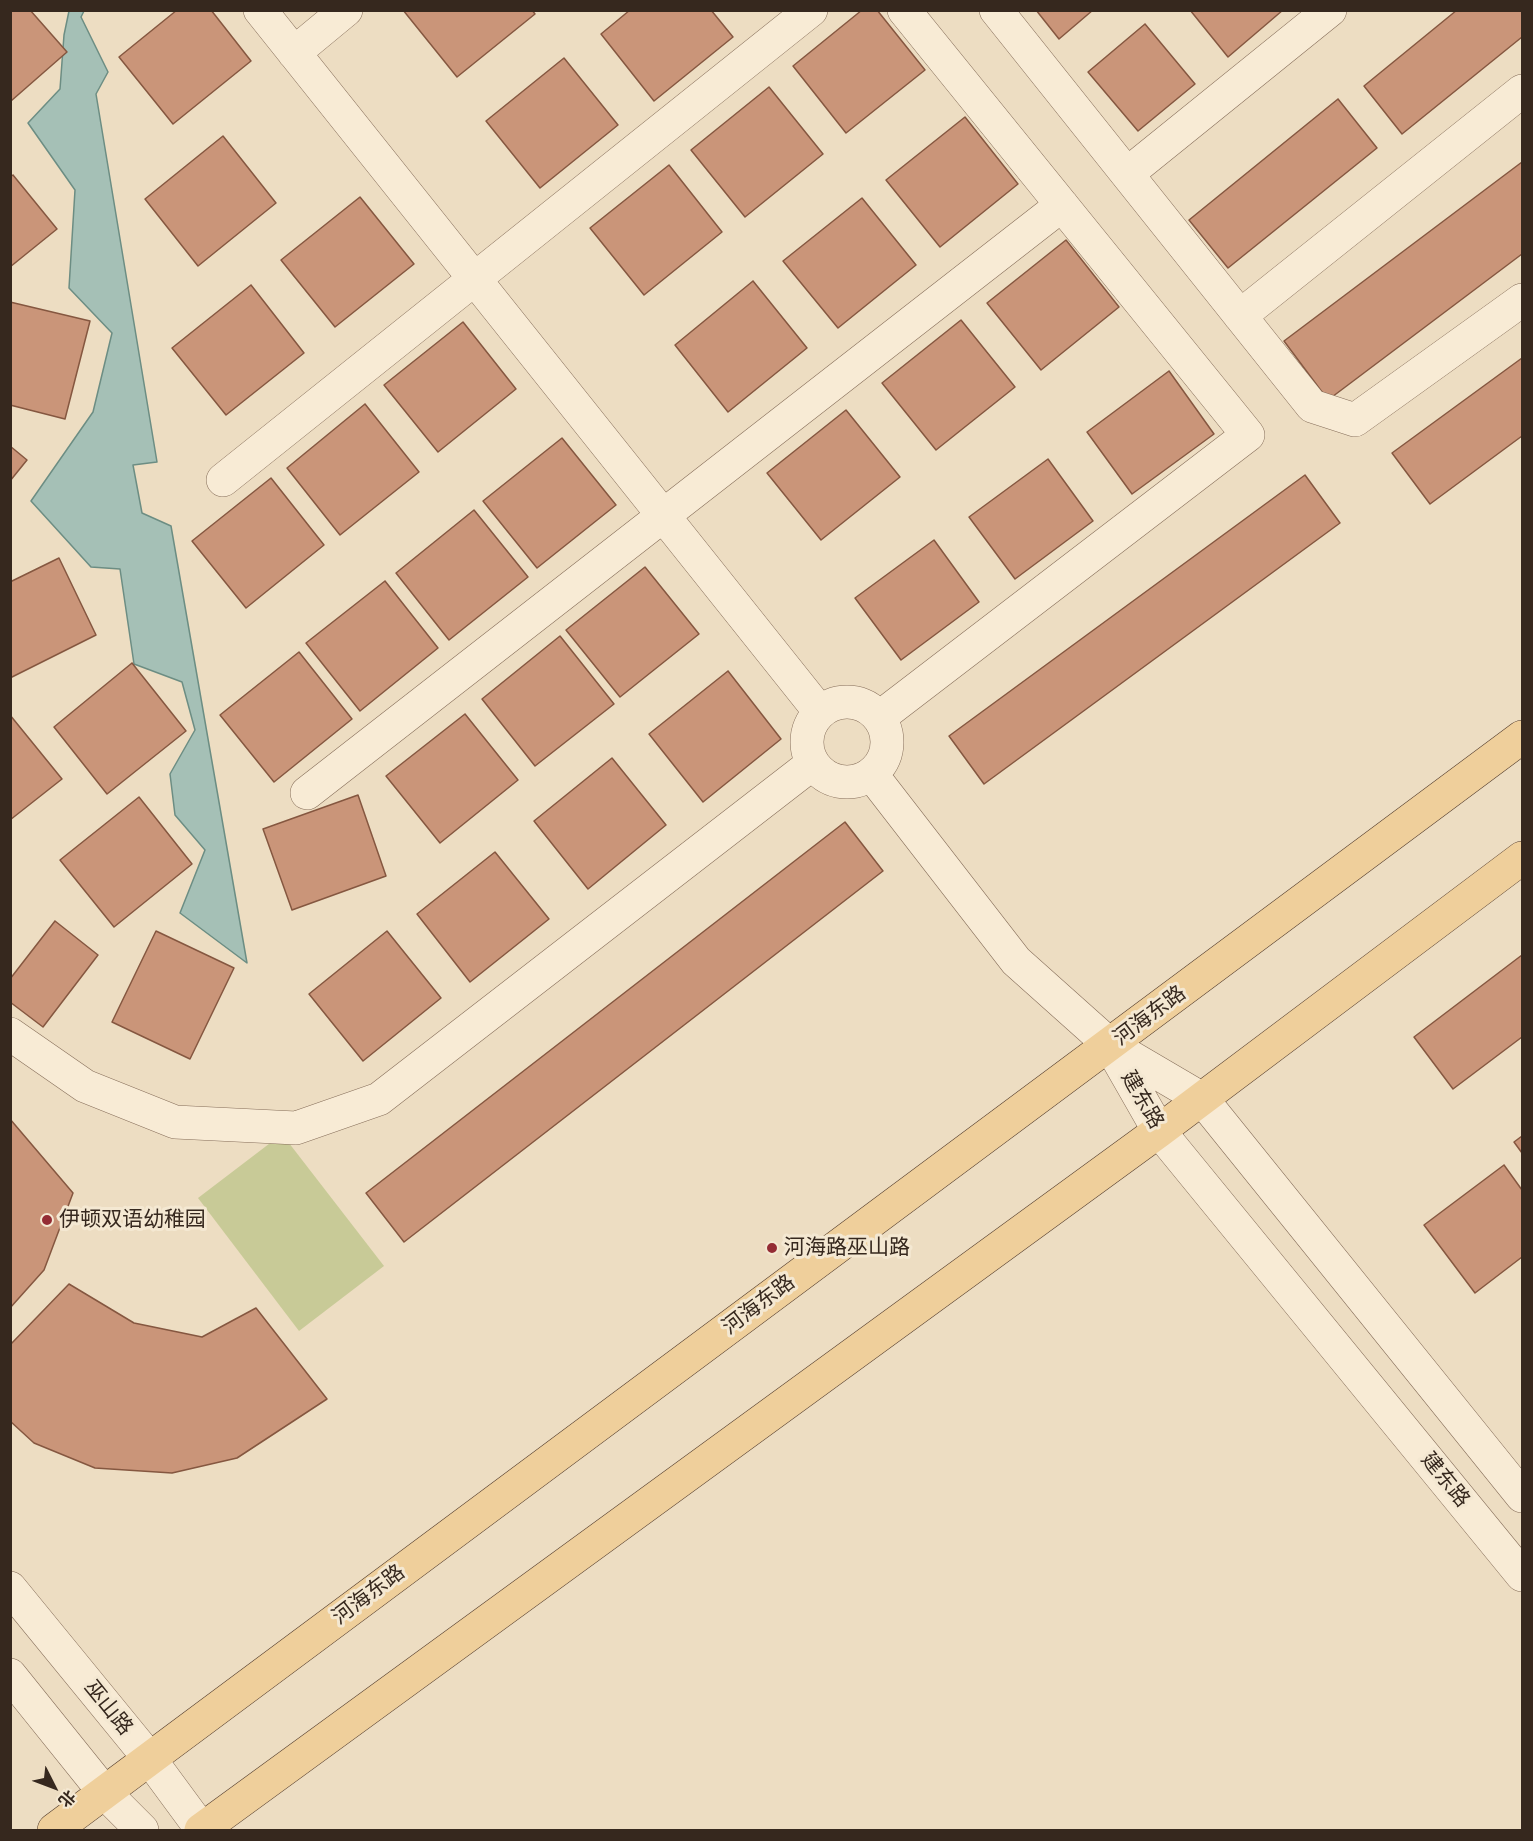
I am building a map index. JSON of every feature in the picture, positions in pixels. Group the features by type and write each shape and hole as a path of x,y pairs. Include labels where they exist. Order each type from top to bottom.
{"main road":[{"name":"河海东路","path":"54,1830 1522,737"},
{"path":"202,1830 1202,1100 1522,858"}],"street":[{"path":"260,10 820,712"},
{"path":"294,53 346,10"},
{"path":"224,480 811,10"},
{"path":"880,717 1248,435 904,10"},
{"path":"996,10 1312,406 1355,420 1522,300"},
{"path":"1127,174 1330,10"},
{"path":"1240,316 1522,91"},
{"path":"307,793 1062,205"},
{"path":"844,702 858,703 880,717 886,729 888,741 881,765 872,775 853,782 833,781 821,774 812,764 807,751 807,736 820,712 831,705 844,702"},
{"path":"10,1034 85,1086 175,1122 296,1128 379,1098 812,764"},
{"path":"872,775 1016,961 1110,1045"},
{"name":"建东路","path":"1110,1045 1202,1100 1522,1496"},
{"name":"建东路","path":"1110,1045 1159,1131 1522,1575"},
{"name":"巫山路","path":"10,1588 149,1758 202,1830"},
{"path":"10,1675 104,1792 142,1830"}],"green space":[{"path":"282,1134 384,1266 299,1331 198,1198"}],"shaded area":[{"path":"69,11 84,11 81,17 108,72 96,94 157,462 133,465 142,513 171,526 247,963 180,913 205,850 175,815 170,774 195,730 182,682 134,664 120,569 91,567 31,501 93,412 112,333 69,288 75,190 28,123 60,89 64,35"}],"building":[{"path":"10,10 30,10 67,52 11,101"},
{"path":"177,10 211,10 251,61 173,124 119,57"},
{"path":"403,10 532,10 535,14 457,77"},
{"path":"630,10 711,10 733,37 654,101 601,34"},
{"path":"862,10 877,10 925,70 846,133 793,66"},
{"path":"1036,10 1093,10 1059,39"},
{"path":"1190,10 1283,10 1228,57"},
{"path":"1457,10 1522,10 1522,37 1402,134 1364,86"},
{"path":"1145,24 1195,84 1138,131 1088,72"},
{"path":"564,58 618,125 540,188 486,121"},
{"path":"769,87 823,154 745,217 691,150"},
{"path":"1338,99 1377,148 1228,268 1189,220"},
{"path":"965,117 1018,184 940,247 886,180"},
{"path":"223,136 276,203 198,266 145,199"},
{"path":"1522,162 1522,254 1328,400 1284,341"},
{"path":"669,165 722,232 644,295 590,228"},
{"path":"13,175 57,229 10,267 10,177"},
{"path":"360,197 414,264 335,327 281,260"},
{"path":"862,198 916,265 838,328 783,261"},
{"path":"1066,240 1119,307 1041,370 987,303"},
{"path":"753,281 807,348 728,412 675,345"},
{"path":"251,285 304,353 226,415 172,348"},
{"path":"10,302 90,321 65,419 10,405"},
{"path":"961,320 1015,387 936,450 882,383"},
{"path":"463,322 516,389 438,452 384,385"},
{"path":"1522,358 1522,436 1430,504 1392,453"},
{"path":"1169,371 1214,434 1132,494 1087,432"},
{"path":"365,404 419,472 340,535 287,468"},
{"path":"846,410 900,477 821,540 767,473"},
{"path":"562,438 616,505 537,568 483,501"},
{"path":"10,446 27,460 10,481"},
{"path":"1048,459 1093,521 1015,579 969,517"},
{"path":"1305,475 1340,523 984,784 949,736"},
{"path":"271,478 324,545 246,608 192,541"},
{"path":"474,510 528,577 449,640 396,573"},
{"path":"934,540 979,602 901,660 855,598"},
{"path":"59,558 96,635 10,678 10,582"},
{"path":"645,567 699,634 620,697 566,630"},
{"path":"385,581 438,648 360,711 306,643"},
{"path":"560,636 614,704 535,766 482,699"},
{"path":"299,652 352,719 274,782 220,715"},
{"path":"132,663 186,731 107,794 54,727"},
{"path":"728,671 781,739 703,802 649,734"},
{"path":"465,714 518,780 440,843 386,776"},
{"path":"10,715 62,779 10,820"},
{"path":"612,758 666,825 588,889 534,821"},
{"path":"358,795 386,876 292,910 263,829"},
{"path":"139,797 192,864 114,927 60,860"},
{"path":"845,822 883,871 404,1242 366,1193"},
{"path":"495,852 549,919 470,982 417,914"},
{"path":"55,921 98,955 43,1027 10,1002 10,979"},
{"path":"156,931 234,968 190,1059 112,1022"},
{"path":"387,931 441,998 363,1061 309,994"},
{"path":"1522,955 1522,1037 1453,1089 1414,1037"},
{"path":"10,1119 73,1193 44,1270 10,1308"},
{"path":"1522,1136 1522,1153 1514,1142"},
{"path":"1504,1165 1522,1190 1522,1257 1475,1293 1424,1225"},
{"path":"69,1284 134,1323 202,1337 256,1308 327,1399 237,1458 172,1473 95,1468 34,1443 10,1421 10,1345"}],"place":[{"name":"伊顿双语幼稚园","path":"47,1220"},
{"name":"河海路巫山路","path":"772,1248"}]}
